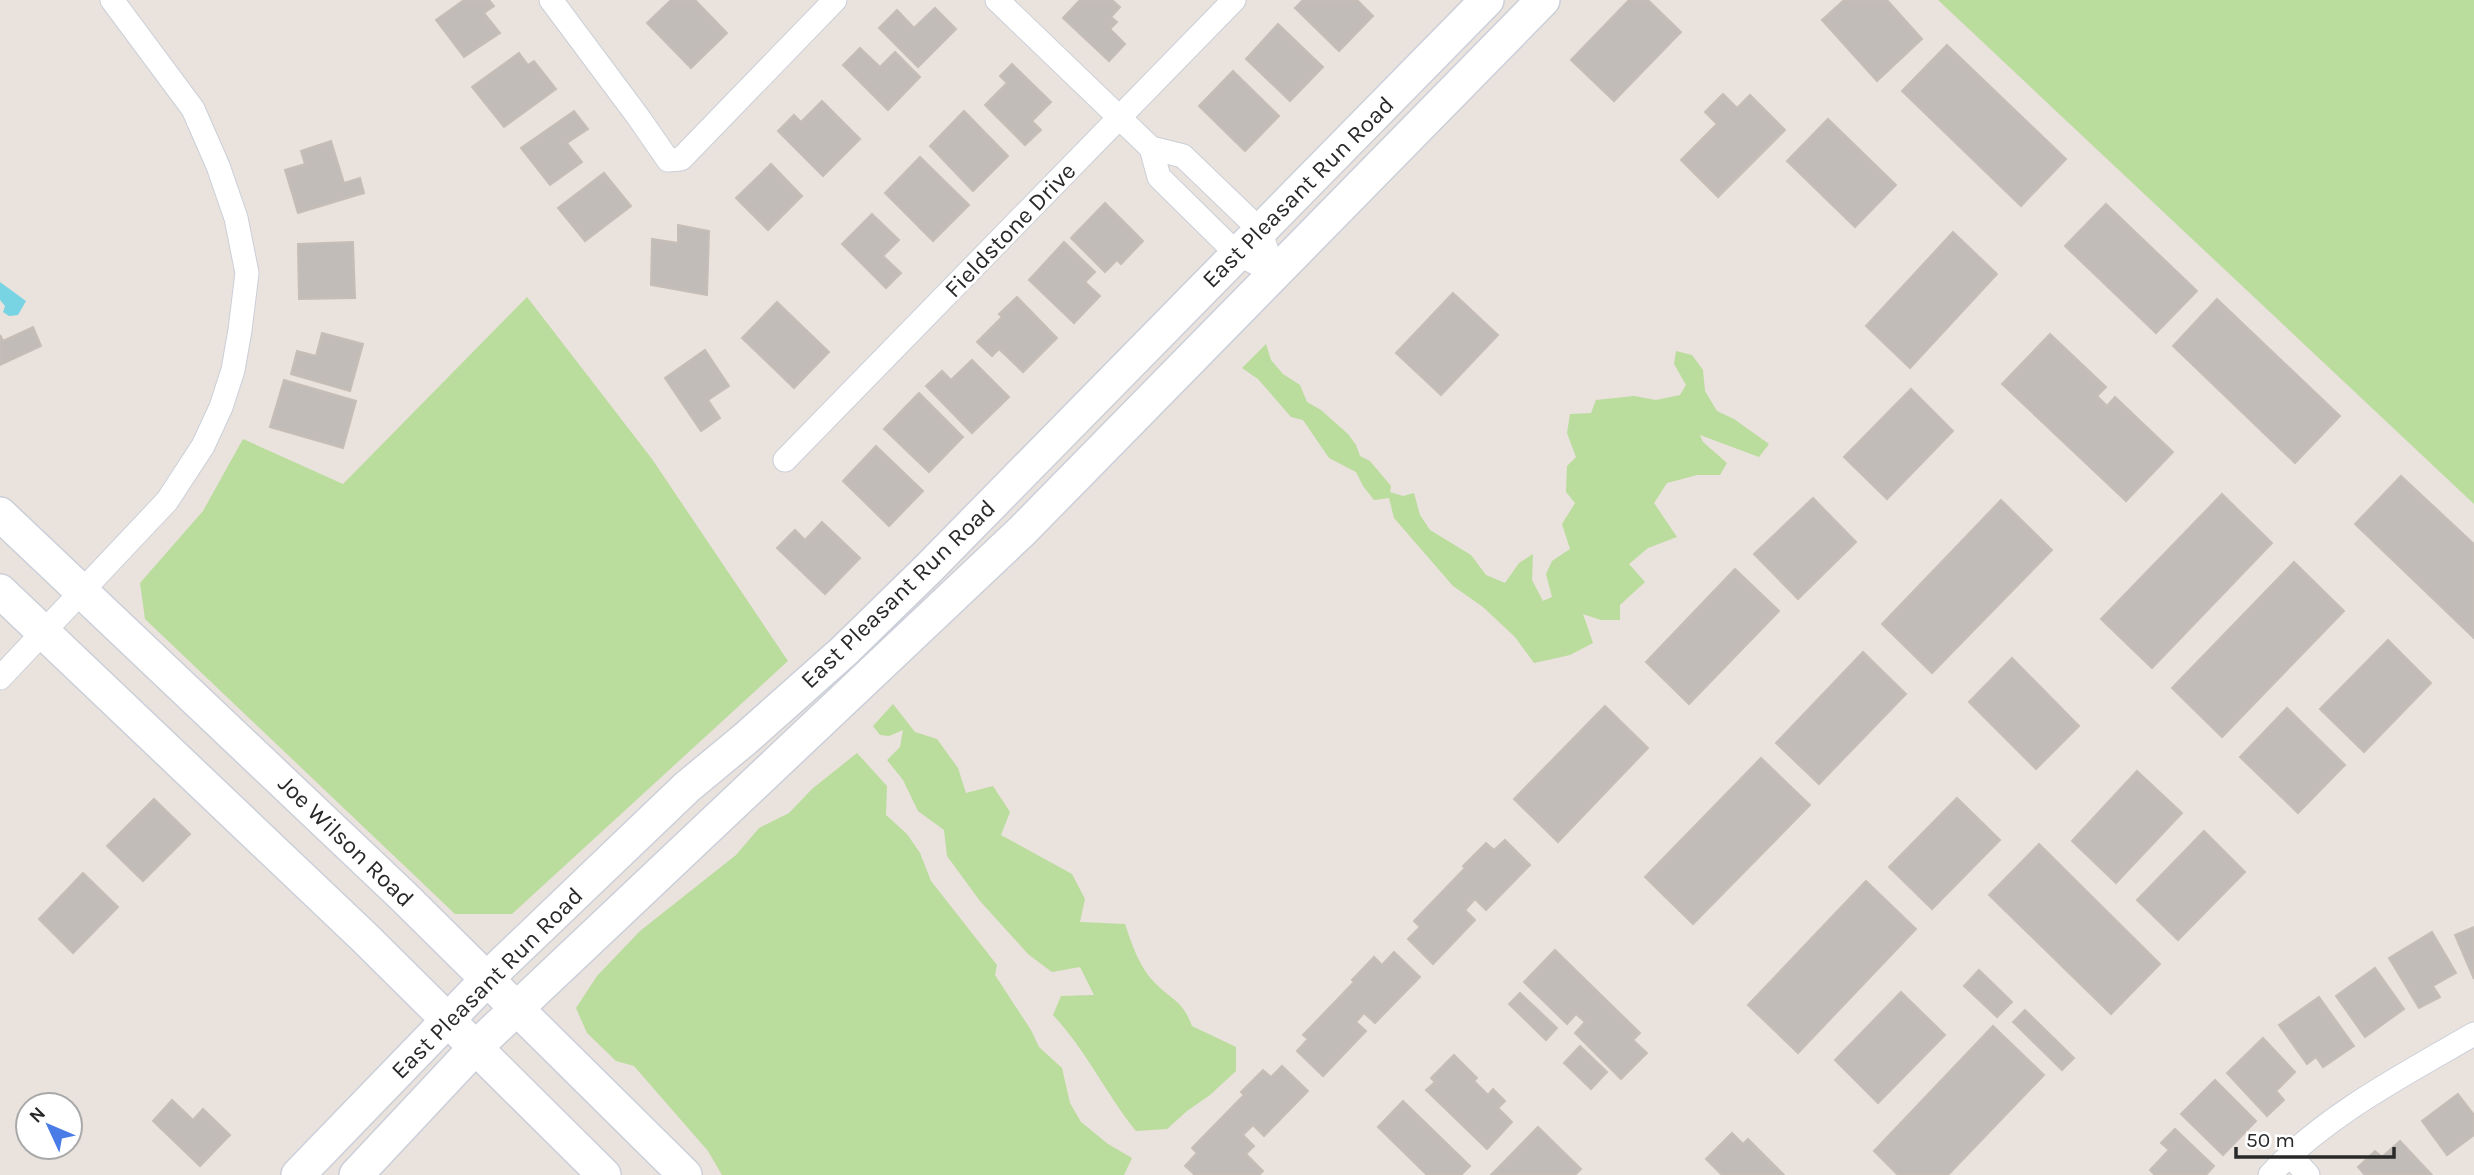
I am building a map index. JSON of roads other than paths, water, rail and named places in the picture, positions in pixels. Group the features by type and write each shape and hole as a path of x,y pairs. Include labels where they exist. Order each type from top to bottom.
{"main road":[{"name":"East Pleasant Run Road","path":"298,1175 487,979 687,787 844,651 1487,0"},
{"name":"East Pleasant Run Road","path":"356,1175 475,1048 1022,531 1543,0"},
{"name":"Joe Wilson Road","path":"0,514 394,887 685,1175"},
{"path":"0,591 365,938 604,1175"}],"street":[{"path":"0,678 167,501 203,446 222,407 233,370 247,273 236,218 218,166 192,109 112,0"},
{"path":"551,0 668,160 681,159 835,0"},
{"path":"997,0 1151,148 1183,156 1260,230 1274,272"},
{"name":"Fieldstone Drive","path":"785,460 1234,0"},
{"path":"1151,148 1159,177 1237,254 1274,272"},
{"path":"2270,1175 2289,1154 2377,1090 2474,1034"},
{"path":"2289,1154 2308,1175"}],"water":[{"path":"0,282 26,301 18,315 9,316 3,312 5,306 0,300"}]}
